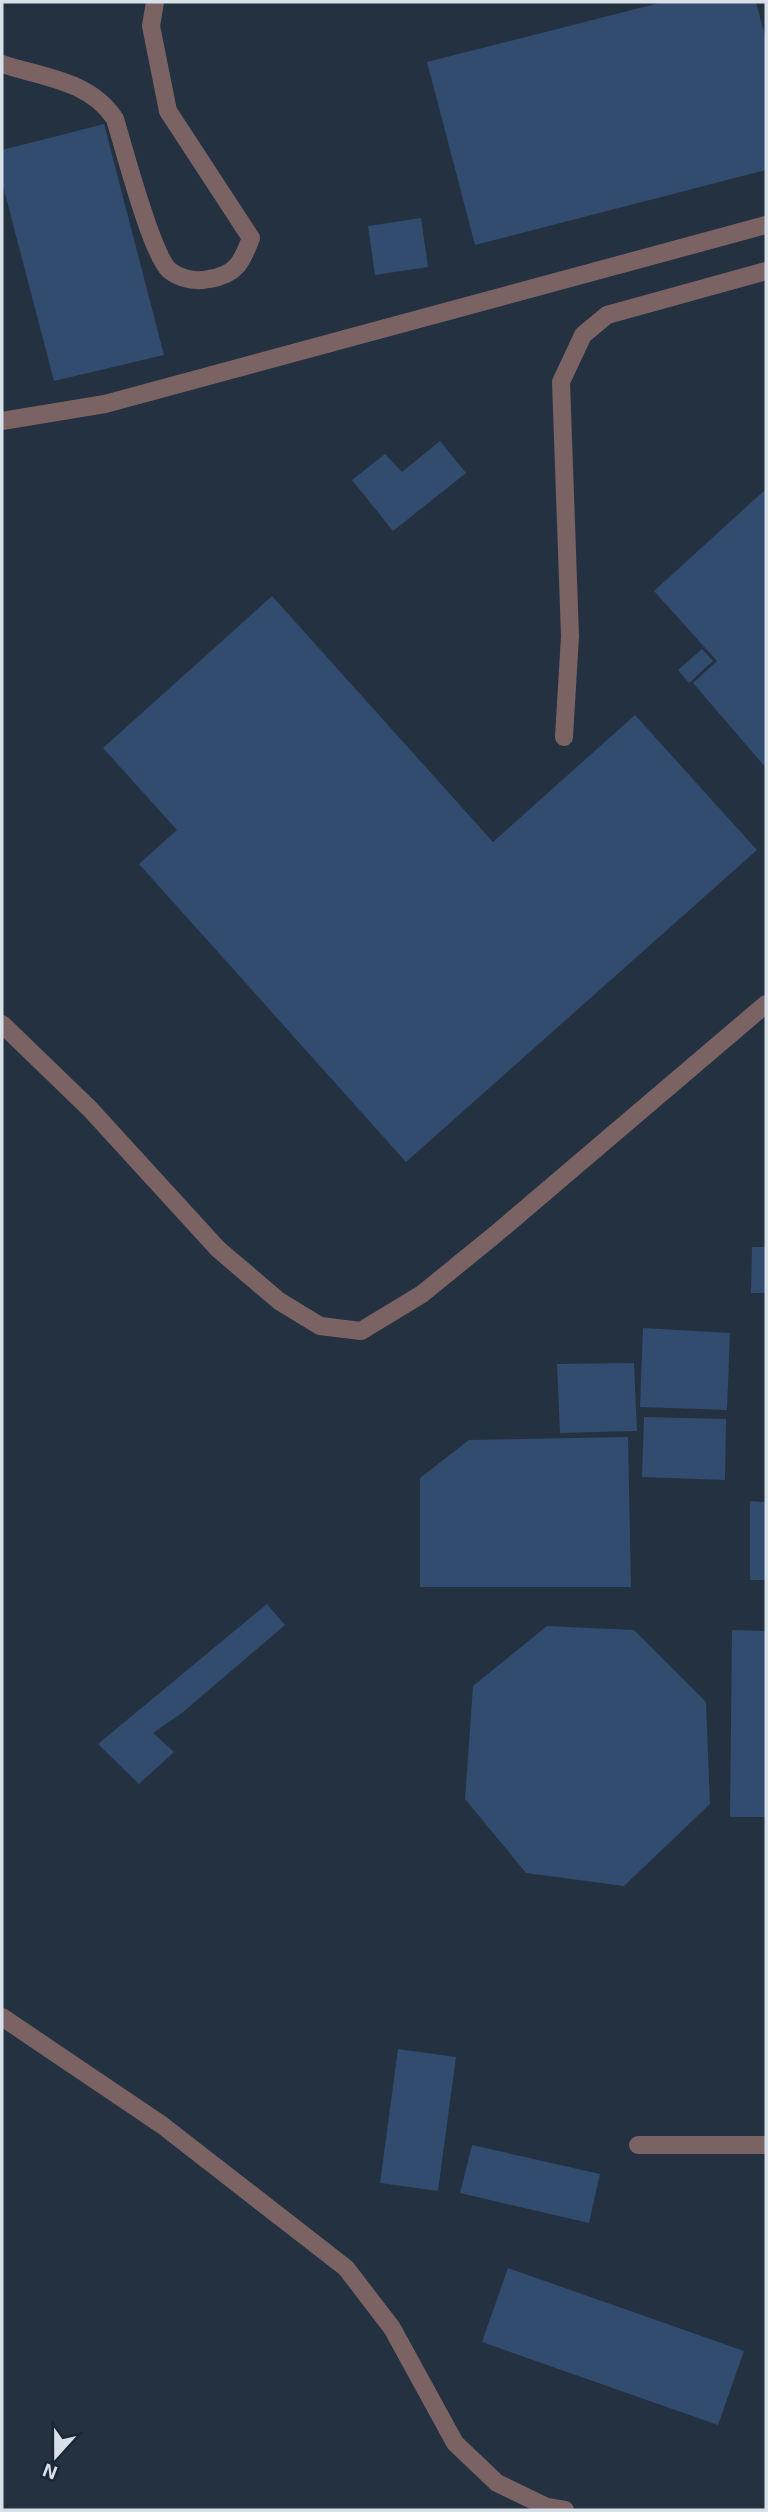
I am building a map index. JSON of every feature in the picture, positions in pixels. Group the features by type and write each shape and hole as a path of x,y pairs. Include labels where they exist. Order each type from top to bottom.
{"lane":[{"path":"2,64 61,78 103,103 115,119 153,245 168,269 182,278 201,281 224,277 233,273 243,260 251,237 168,111 151,26 155,2"},
{"path":"2,421 105,404 766,225"},
{"path":"564,737 570,636 561,382 571,357 583,335 607,315 766,271"},
{"path":"2,1024 90,1109 228,1258 279,1301 320,1326 361,1331 422,1294 766,1004"},
{"path":"2,2017 162,2125 346,2268 392,2328 455,2443 497,2483 547,2507 565,2510"},
{"path":"638,2145 766,2145"}],"building":[{"path":"663,2 756,2 766,40 766,170 475,245 427,62"},
{"path":"104,124 164,355 54,381 2,182 2,150"},
{"path":"421,218 428,267 375,275 368,226"},
{"path":"440,441 466,473 393,531 352,480 385,454 402,472"},
{"path":"766,489 766,768 693,683 717,661 654,591"},
{"path":"272,596 493,842 635,715 757,850 406,1162 139,864 177,830 103,748"},
{"path":"702,649 713,661 689,683 678,670"},
{"path":"752,1247 766,1247 766,1293 751,1293"},
{"path":"643,1328 730,1333 727,1410 640,1407"},
{"path":"634,1363 637,1431 560,1433 557,1364"},
{"path":"644,1417 726,1419 725,1480 642,1477"},
{"path":"628,1437 631,1587 420,1587 420,1478 469,1440"},
{"path":"750,1501 766,1502 766,1580 750,1580"},
{"path":"267,1604 285,1625 183,1712 153,1733 174,1752 139,1784 98,1744"},
{"path":"547,1626 634,1630 706,1702 710,1804 624,1886 526,1873 465,1799 473,1686"},
{"path":"732,1630 766,1631 766,1817 730,1817"},
{"path":"398,2049 456,2057 438,2191 380,2183"},
{"path":"472,2145 600,2174 589,2223 460,2193"},
{"path":"508,2268 744,2351 718,2425 482,2342"}]}
